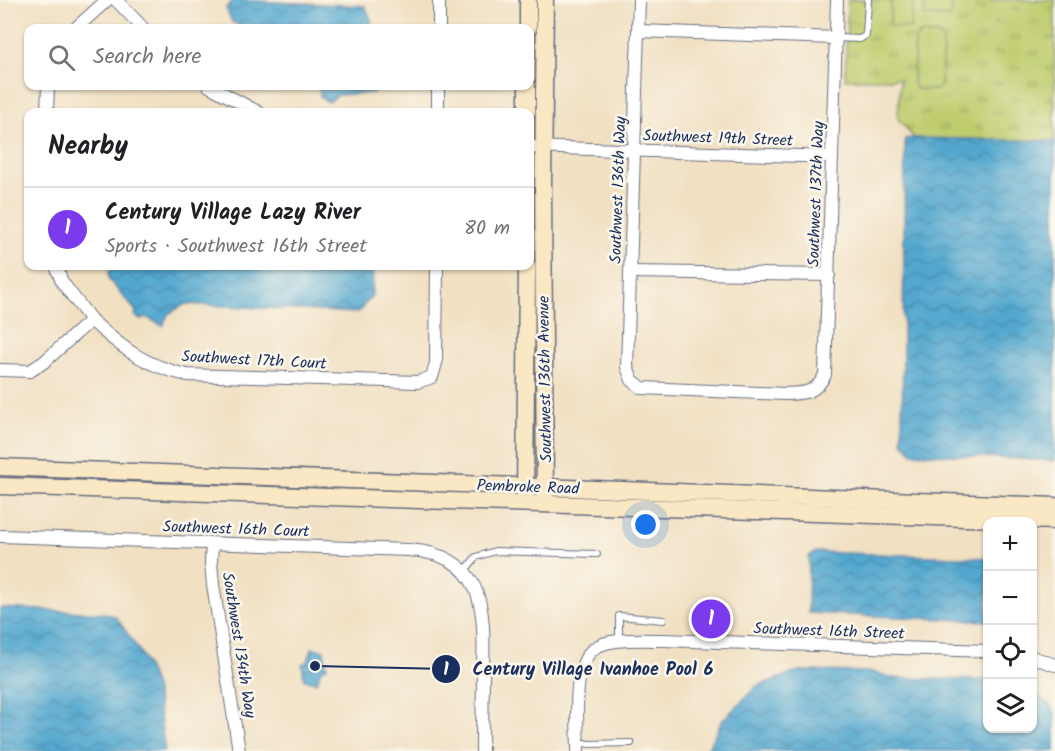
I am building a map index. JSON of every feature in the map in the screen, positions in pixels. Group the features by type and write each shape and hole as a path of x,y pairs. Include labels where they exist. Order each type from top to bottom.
{"main road":[{"path":"528,0 528,24"},
{"name":"Southwest 136th Avenue","path":"545,0 536,147 545,505"},
{"path":"527,90 527,108"},
{"name":"Southwest 136th Avenue","path":"525,504 527,270"},
{"name":"Pembroke Road","path":"0,467 1055,506"},
{"name":"Pembroke Road","path":"0,486 1055,521"}],"street":[{"path":"80,24 107,0"},
{"path":"116,0 139,24"},
{"path":"438,24 439,0"},
{"name":"Southwest 136th Way","path":"639,0 627,368 632,380 642,388 785,394 804,393 819,387"},
{"name":"Southwest 137th Way","path":"819,387 825,375 837,0"},
{"path":"639,31 836,38"},
{"path":"46,108 48,90"},
{"path":"217,90 250,108"},
{"path":"438,90 438,108"},
{"name":"Southwest 19th Street","path":"536,147 832,157"},
{"name":"Southwest 17th Court","path":"58,270 62,282 91,320 121,347 163,369 187,375 418,382 432,377 436,363 436,270"},
{"path":"630,272 829,275"},
{"path":"0,370 30,371 44,362 91,320"},
{"name":"Southwest 16th Court","path":"0,536 421,550 442,555 464,572"},
{"name":"Southwest 134th Way","path":"212,543 213,585 239,751"},
{"path":"464,572 477,592 483,614 482,751"},
{"name":"Southwest 16th Street","path":"578,747 579,674 585,658 598,646 619,641 663,640 983,651"},
{"path":"1037,659 1055,665"}],"lane":[{"path":"836,38 860,39 866,34 868,0"},
{"path":"464,572 476,557 495,551 597,554"},
{"path":"619,641 619,616 663,620"},
{"path":"578,747 589,744 631,743"}],"green space":[{"path":"848,0 1055,0 1055,141 914,138 898,119 900,79 845,79"},
{"path":"891,0 913,0 911,28 890,26"},
{"path":"925,0 952,0 951,17 924,16"},
{"path":"920,34 938,35 943,41 941,85 937,90 916,89 913,83 915,40"}],"water":[{"path":"234,0 365,6 372,24 237,24 232,22 226,8"},
{"path":"319,90 373,90 373,93 337,95 329,102 320,97"},
{"path":"905,139 1055,141 1055,461 913,453 902,441"},
{"path":"111,270 373,270 372,295 358,313 185,304 168,314 163,326 146,317 140,320 135,315 136,311 109,280 108,273"},
{"path":"816,552 983,558 983,621 808,613 809,556"},
{"path":"0,608 104,613 116,617 140,652 150,673 156,691 165,751 0,751"},
{"path":"708,609 714,609 719,617 717,623 708,625 703,620 703,614"},
{"path":"312,648 324,650 327,667 321,670 317,682 304,680 302,664 308,662"},
{"path":"800,671 872,672 894,678 983,680 983,733 1037,733 1037,696 1049,704 1055,713 1055,751 706,751 722,721 757,686"}],"place":[{"name":"Century Village Lazy River","path":"711,619"},
{"name":"Century Village Ivanhoe Pool 6","path":"315,666"}]}
